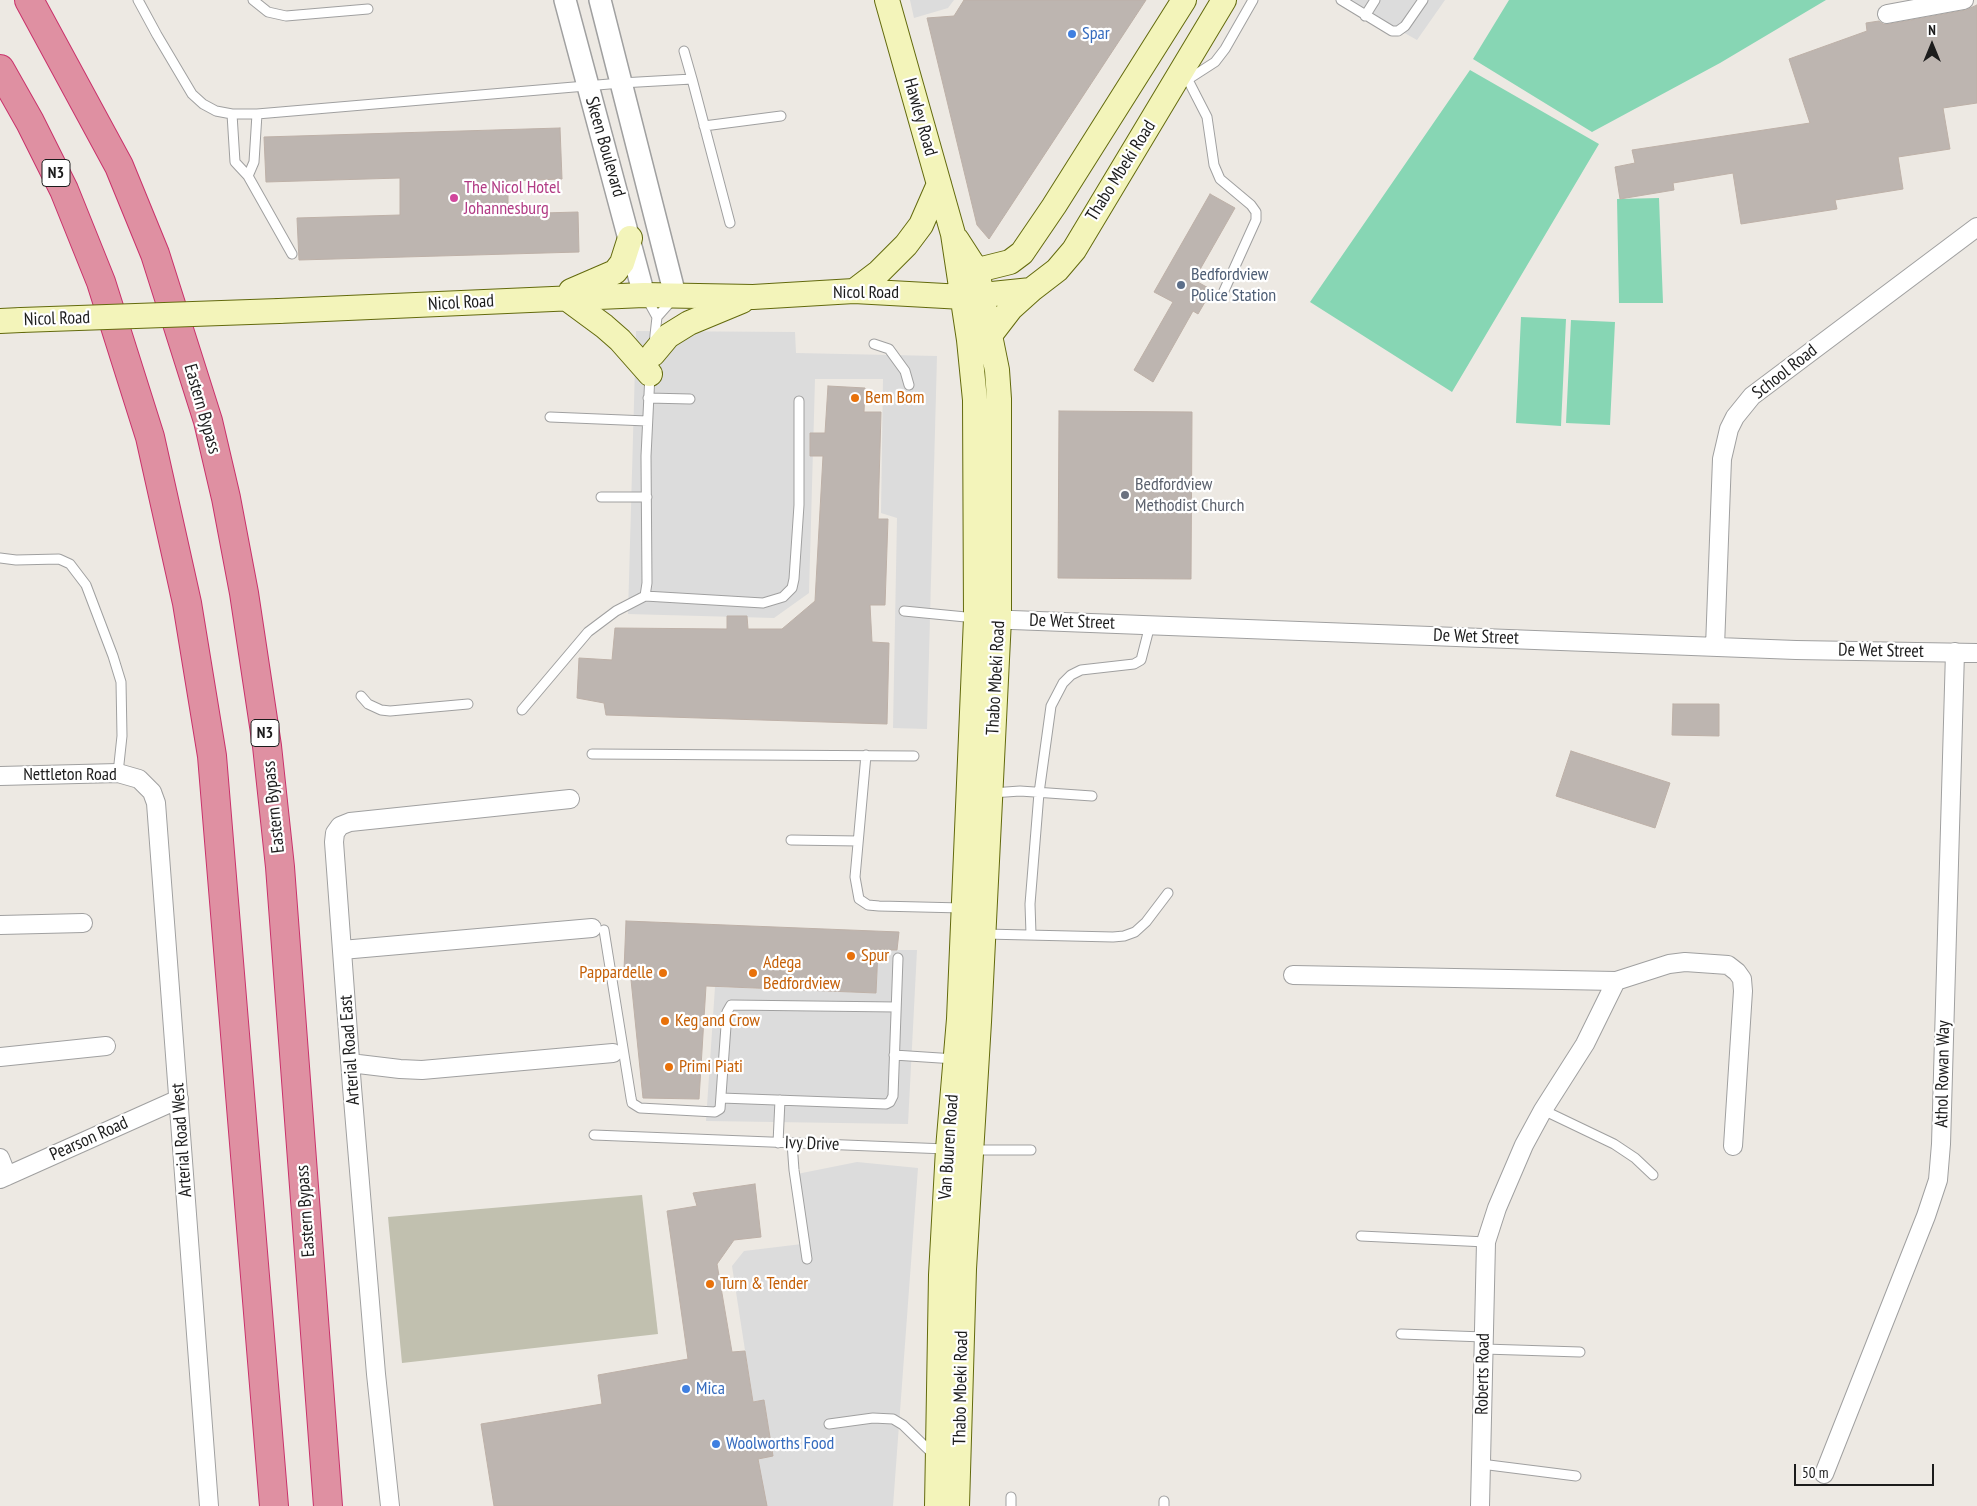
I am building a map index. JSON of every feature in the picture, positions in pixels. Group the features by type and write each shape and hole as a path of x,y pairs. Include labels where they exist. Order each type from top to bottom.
{"highway":[{"name":"Eastern Bypass","path":"29,0 119,166 156,254 208,421 226,498 244,593 267,746 280,867 328,1506"},
{"name":"N3","path":"0,69 30,122 64,190 101,282 150,437 187,603 212,756 274,1506"}],"main road":[{"name":"Hawley Road","path":"887,0 953,234 970,284"},
{"path":"970,284 1010,262 1022,253 1054,206 1184,0"},
{"name":"Thabo Mbeki Road","path":"974,908 966,842 979,793 971,745 976,618 975,400 980,337 1031,290 1057,270 1074,250 1087,226 1181,83 1224,0"},
{"path":"854,291 879,272 906,245 921,225 939,184"},
{"path":"1054,206 1087,226"},
{"path":"558,299 615,272 622,263 630,238"},
{"path":"970,284 1031,290"},
{"path":"970,284 980,337"},
{"name":"Nicol Road","path":"10,321 644,295 753,297 854,291 922,294 970,284"},
{"path":"558,299 604,326 652,364 668,336 688,323 753,297"},
{"name":"Thabo Mbeki Road","path":"969,1021 979,793 1000,620 999,399 997,370 980,337"},
{"name":"Van Buuren Road","path":"964,1269 955,1059 969,1021"},
{"name":"Van Buuren Road","path":"941,1275 959,1149 969,1021"},
{"name":"Thabo Mbeki Road","path":"937,1506 949,1459 964,1269"},
{"name":"Thabo Mbeki Road","path":"941,1275 949,1459 957,1506"}],"street":[{"name":"Skeen Boulevard","path":"566,0 587,86 644,295"},
{"name":"Skeen Boulevard","path":"600,0 675,295"},
{"path":"1888,14 1964,0"},
{"name":"School Road","path":"1715,647 1722,459 1729,429 1735,417 1752,396 1977,227"},
{"name":"De Wet Street","path":"976,618 1715,647 1977,653"},
{"name":"Athol Rowan Way","path":"1824,1474 1926,1216 1938,1180 1941,1144 1955,652"},
{"name":"Nettleton Road","path":"0,776 118,774 139,779"},
{"name":"Arterial Road West","path":"139,779 152,792 156,803 210,1506"},
{"name":"Arterial Road East","path":"390,1506 376,1374 350,1063 334,842 335,833 340,826 350,822 570,799"},
{"path":"0,925 83,923"},
{"path":"342,950 598,929"},
{"path":"1293,975 1616,981 1649,969 1685,962 1728,965 1742,979 1743,991 1733,1146"},
{"name":"Roberts Road","path":"1480,1506 1486,1242 1511,1173 1544,1110 1586,1044 1616,981"},
{"path":"0,1057 106,1046"},
{"path":"350,1063 422,1070 613,1053"},
{"name":"Pearson Road","path":"4,1177 179,1099"},
{"path":"0,1158 4,1177"}],"lane":[{"path":"138,0 192,94 203,104 216,111 232,114 257,114 621,83 692,79"},
{"path":"253,0 268,12 286,16 368,9"},
{"path":"1223,293 1256,220 1256,212 1251,205 1220,179 1214,165 1207,116 1181,83 1215,62 1225,49 1253,0"},
{"path":"1341,0 1392,31 1398,31 1404,26 1423,0"},
{"path":"1365,16 1375,0"},
{"path":"684,51 730,223"},
{"path":"232,114 235,162 248,176 292,254"},
{"path":"248,176 254,162 257,114"},
{"path":"704,126 781,116"},
{"path":"644,295 657,317"},
{"path":"645,596 647,584 646,421 648,398 657,317 675,295"},
{"path":"874,344 889,349 905,371 909,385"},
{"path":"648,398 690,399"},
{"path":"522,710 588,632 616,611 645,596 763,603 783,597 792,588 799,505 799,401"},
{"path":"550,417 646,421"},
{"path":"601,497 647,498"},
{"path":"0,558 16,560 59,559 70,564 86,585 114,656 121,682 122,736 118,774"},
{"path":"904,611 976,618"},
{"path":"1031,934 1030,904 1039,793 1051,706 1063,683 1071,675 1081,670 1134,664 1141,660 1150,625"},
{"path":"361,696 368,704 381,710 390,711 468,704"},
{"path":"592,754 914,756"},
{"path":"866,755 855,877 859,900 868,905 879,906 974,908"},
{"path":"979,793 1039,793 1092,796"},
{"path":"791,840 858,840"},
{"path":"973,934 1124,936 1135,932 1146,922 1168,893"},
{"path":"598,929 632,1103 640,1108 715,1112 720,1109 727,1012 731,1005 896,1007"},
{"path":"721,1098 886,1104 890,1102 893,1096 898,958"},
{"path":"894,1055 955,1059"},
{"path":"778,1143 780,1100"},
{"path":"1544,1110 1614,1144 1635,1158 1653,1174"},
{"name":"Ivy Drive","path":"594,1135 778,1143 1031,1150"},
{"path":"792,1143 807,1259"},
{"path":"1361,1236 1486,1242"},
{"path":"1401,1334 1580,1352"},
{"path":"829,1424 873,1418 893,1419 949,1459"},
{"path":"1481,1464 1576,1476"}],"shaded area":[{"path":"910,0 954,0 948,8 914,18"},
{"path":"1346,0 1445,0 1417,40"},
{"path":"636,331 795,332 796,353 937,356 927,729 893,728 897,518 881,513 883,379 815,379 809,593 774,618 628,614"},
{"path":"878,950 917,950 908,1124 706,1121 715,987 876,993"},
{"path":"857,1162 918,1168 893,1506 765,1506 758,1459 773,1455 764,1401 753,1402 732,1266 744,1251 802,1244 792,1175"},
{"path":"642,1195 658,1334 402,1363 388,1217"}],"green space":[{"path":"1509,0 1826,0 1720,63 1592,132 1473,59"},
{"path":"1470,70 1599,144 1452,392 1310,302"},
{"path":"1659,198 1663,303 1619,303 1617,199"},
{"path":"1521,317 1566,319 1561,426 1516,423"},
{"path":"1571,320 1615,322 1610,425 1566,423"}],"building":[{"path":"964,0 1146,0 989,239 977,225 927,18 954,16"},
{"path":"1977,5 1977,103 1943,108 1950,149 1898,157 1903,189 1835,200 1837,209 1741,224 1733,173 1673,183 1674,190 1620,199 1615,167 1635,163 1632,150 1810,123 1789,59 1867,31 1866,23 1879,21 1883,24 1889,24 1966,10"},
{"name":"The Nicol Hotel Johannesburg","path":"560,128 562,179 508,181 508,214 578,212 579,252 299,260 297,218 400,215 400,178 266,182 264,137"},
{"name":"Bedfordview Police Station","path":"1210,194 1235,208 1194,280 1212,290 1198,314 1193,311 1153,382 1134,370 1173,302 1154,292"},
{"path":"828,386 865,388 864,412 881,412 878,519 888,519 885,605 870,605 872,642 889,643 887,724 606,715 604,703 577,698 579,658 612,660 615,628 727,629 727,616 747,616 748,629 782,629 815,601 823,456 810,456 810,433 825,433"},
{"name":"Bedfordview Methodist Church","path":"1059,411 1192,412 1191,579 1058,578"},
{"path":"1673,704 1719,704 1719,736 1672,735"},
{"path":"1571,751 1670,783 1655,828 1556,796"},
{"path":"626,921 899,932 897,950 878,950 876,993 706,986 699,1099 643,1098 630,970 624,970"},
{"path":"755,1184 761,1237 734,1240 717,1264 732,1352 745,1351 753,1402 764,1400 773,1456 758,1459 767,1506 494,1506 481,1424 602,1404 598,1375 688,1359 667,1211 697,1206 693,1193"}],"place":[{"name":"Spar","path":"1072,34"},
{"name":"The Nicol Hotel Johannesburg","path":"454,198"},
{"name":"Bedfordview Police Station","path":"1181,285"},
{"name":"Bem Bom","path":"855,398"},
{"name":"Bedfordview Methodist Church","path":"1125,495"},
{"name":"Spur","path":"851,956"},
{"name":"Pappardelle","path":"663,973"},
{"name":"Adega Bedfordview","path":"753,973"},
{"name":"Keg and Crow","path":"665,1021"},
{"name":"Primi Piati","path":"669,1067"},
{"name":"Turn & Tender","path":"710,1284"},
{"name":"Mica","path":"686,1389"},
{"name":"Woolworths Food","path":"716,1444"}]}
